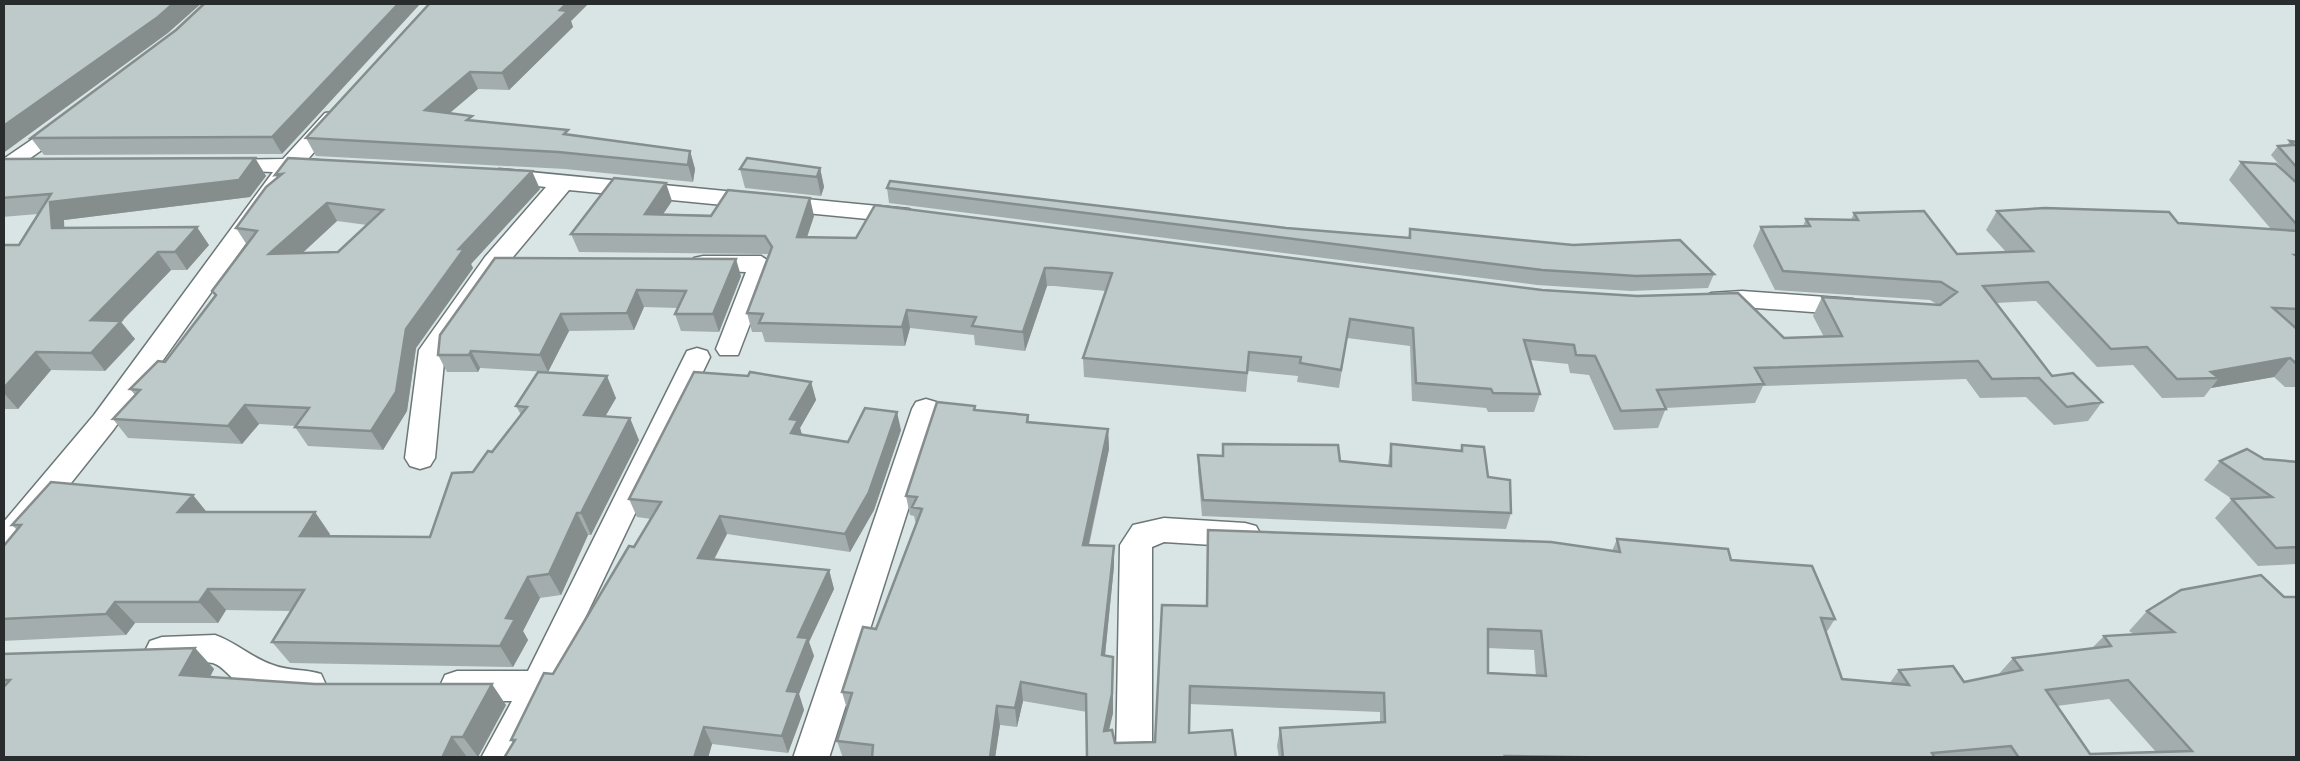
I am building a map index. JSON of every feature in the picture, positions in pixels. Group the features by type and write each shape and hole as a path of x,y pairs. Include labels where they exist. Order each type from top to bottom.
{"street":[{"path":"2,547 104,422 290,165 344,106"},
{"path":"4,167 85,108"},
{"path":"196,165 349,168"},
{"path":"4,167 46,166"},
{"path":"467,174 565,180 926,218"},
{"path":"420,458 432,350 494,263 565,180"},
{"path":"494,263 532,263"},
{"path":"685,264 761,264 729,349"},
{"path":"1684,303 1742,299 1874,308"},
{"path":"498,758 538,686 696,357"},
{"path":"811,758 926,409"},
{"path":"1134,758 1136,545 1144,534 1164,530 1272,536"},
{"path":"138,652 215,649 234,657 247,670 276,682 333,686"},
{"path":"426,686 538,686"}],"building":[{"path":"2,2 175,2 2,127"},
{"path":"206,2 400,2 272,137 31,138 176,30"},
{"path":"431,2 568,2 560,10 568,11 502,73 470,72 425,110 472,116 467,120 568,130 564,134 690,151 688,165 558,152 306,138"},
{"path":"2290,141 2298,142 2298,169 2278,146 2294,145"},
{"path":"255,158 239,180 50,202 52,228 197,227 175,252 158,252 91,320 121,321 91,353 36,352 2,390 2,245 19,245 51,194 2,198 2,159"},
{"path":"288,158 532,171 459,249 464,249 406,329 396,392 371,431 295,427 309,408 245,405 228,426 113,419 140,390 130,389 158,361 165,362 216,295 212,291 257,231 236,228 266,187 282,174 275,175","holes":["327,203 383,210 338,252 269,254"]},
{"path":"747,158 820,168 817,177 740,169"},
{"path":"2241,162 2276,164 2298,184 2298,226"},
{"path":"614,178 666,183 645,214 711,216 728,190 810,198 797,237 856,238 875,205 1542,290 1637,296 1738,293 1784,338 1842,336 1822,297 1940,305 1957,292 1941,282 1783,271 1761,227 1810,226 1806,219 1858,220 1854,213 1924,211 1957,254 2033,251 1997,211 2045,208 2169,212 2178,223 2298,231 2298,309 2273,308 2298,330 2298,365 2290,358 2211,372 2219,378 2177,379 2147,347 2111,349 2048,282 1983,286 2052,376 2073,373 2102,402 2067,407 2039,378 1992,379 1978,361 1755,368 1764,384 1657,390 1666,409 1621,411 1595,356 1576,355 1574,345 1524,340 1540,394 1493,393 1491,389 1416,383 1413,328 1350,319 1341,370 1300,363 1301,357 1249,352 1247,373 1083,358 1112,273 1053,268 1045,268 1023,332 972,326 976,317 907,310 902,327 759,323 763,314 747,313 772,247 765,236 571,234"},
{"path":"890,181 1286,228 1410,238 1410,229 1573,245 1680,240 1714,274 1636,276 1542,270 887,188"},
{"path":"495,258 736,259 713,314 675,314 686,291 637,290 627,313 561,314 540,355 471,351 469,355 438,355 440,335"},
{"path":"538,372 607,376 584,415 630,418 581,513 577,513 549,574 528,577 506,618 515,619 500,646 272,642 304,590 208,589 199,602 115,602 106,614 2,619 2,548 21,525 12,525 51,482 193,495 178,512 315,512 300,536 430,537 452,473 473,472 488,451 492,452 527,407 516,406"},
{"path":"694,372 748,376 750,372 811,382 790,419 798,420 791,433 848,442 865,408 897,412 869,492 845,534 720,516 698,558 829,570 798,637 808,638 787,691 798,692 782,736 704,727 694,758 504,758 544,673 553,674 629,546 634,547 661,502 629,499"},
{"path":"937,402 1028,415 1027,422 1108,429 1083,545 1114,546 1102,655 1113,657 1112,694 1104,731 1112,730 1115,743 1155,742 1162,605 1207,606 1208,530 1551,542 1620,552 1617,539 1728,549 1731,560 1812,566 1835,619 1821,618 1842,679 1909,685 1899,670 1953,666 1964,682 2022,670 2013,658 2111,646 2104,636 2174,632 2147,611 2181,590 2261,575 2284,597 2298,597 2298,758 2019,758 2011,746 1932,753 1935,758 1283,758 1280,728 1385,722 1384,693 1190,686 1189,733 1232,730 1236,758 1087,758 1086,694 1021,682 1015,708 997,706 990,758 872,758 873,745 837,741 852,693 842,692 863,627 876,629 922,509 912,507 917,497 906,496","holes":["1488,629 1541,631 1546,676 1488,673","2128,680 2192,751 2090,754 2046,690"]},
{"path":"1223,444 1338,445 1340,461 1391,466 1391,444 1462,451 1462,445 1484,447 1488,477 1510,480 1511,513 1203,500 1198,455 1223,456"},
{"path":"2247,449 2264,459 2298,462 2298,547 2276,548 2232,499 2272,497 2220,461"},
{"path":"195,648 180,675 315,684 492,684 463,737 452,737 442,758 2,758 2,689 10,680 2,680 2,654"}]}
